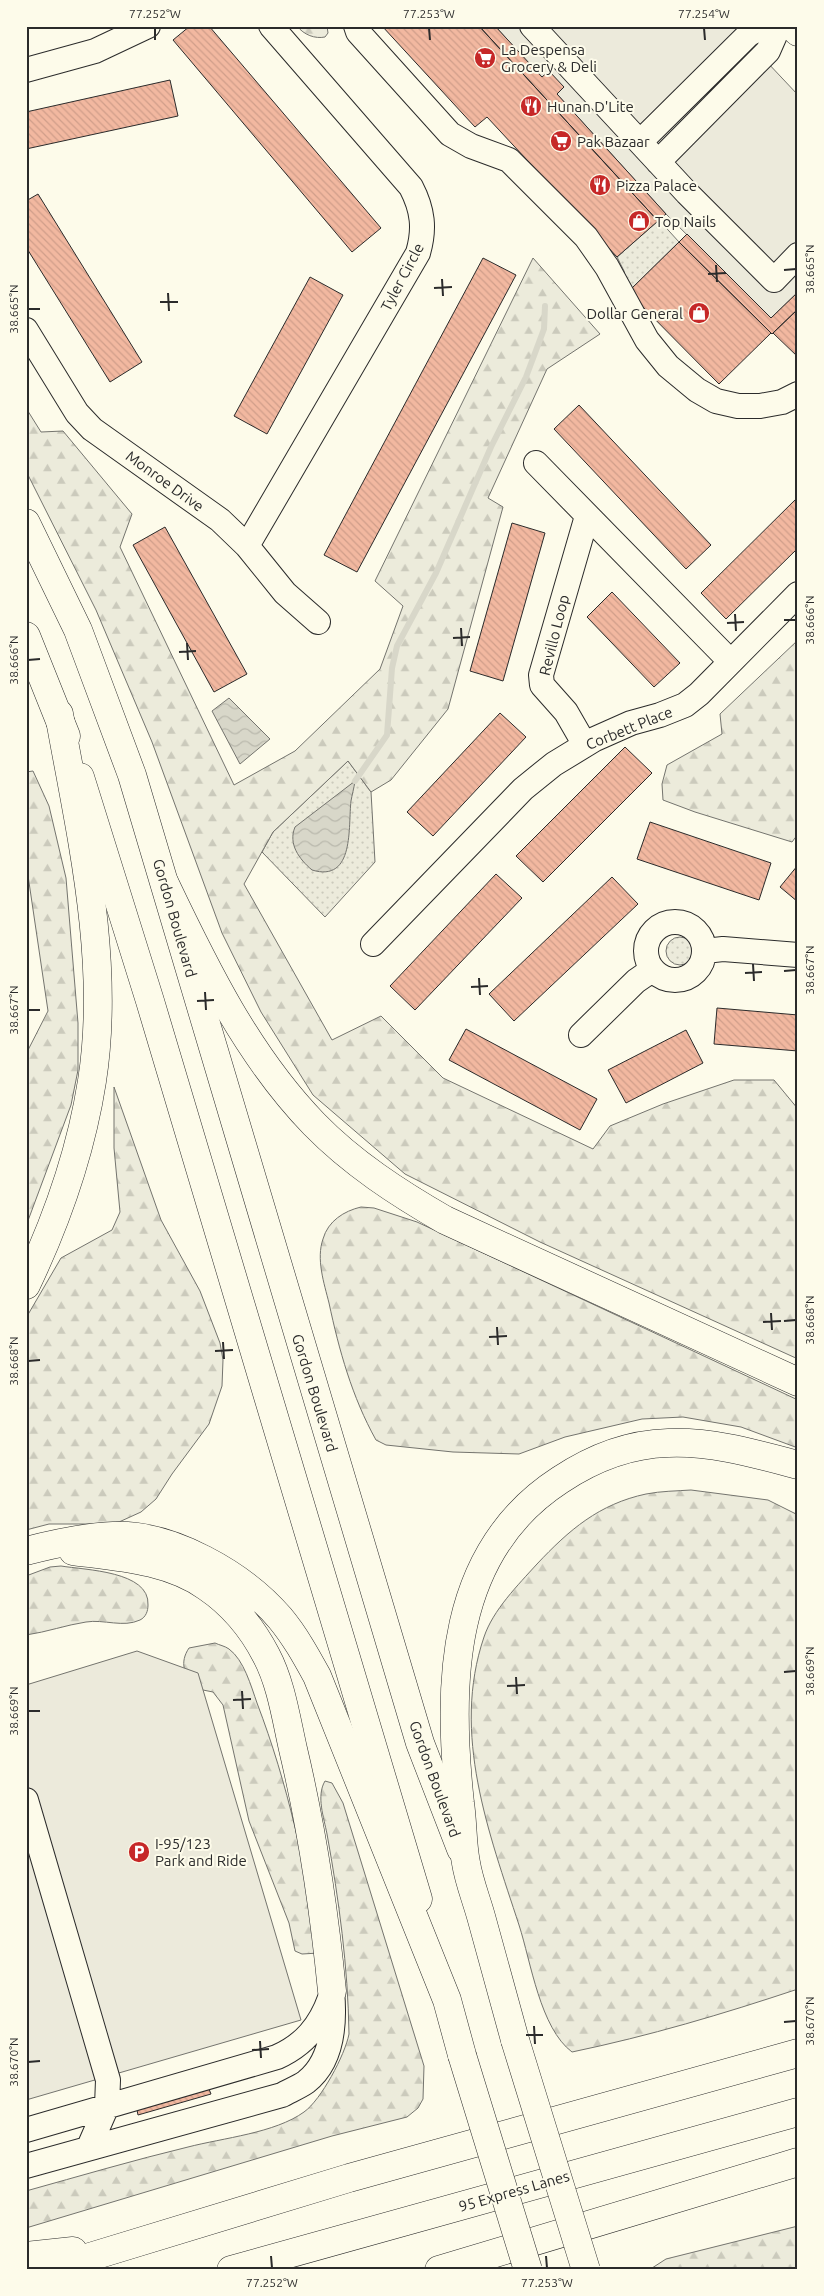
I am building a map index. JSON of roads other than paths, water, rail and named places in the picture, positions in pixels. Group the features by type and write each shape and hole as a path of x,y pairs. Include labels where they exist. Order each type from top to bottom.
{"main road":[{"path":"792,26 798,32"},
{"name":"Gordon Boulevard","path":"26,522 69,609 98,681 132,775 420,1743 466,1862 515,2040 586,2270"},
{"path":"26,636 59,714 152,1011 462,2055 528,2270"},
{"path":"26,1285 43,1249 70,1175 83,1129 92,1079 96,1030 96,963 92,912 59,714"},
{"path":"164,884 208,971 272,1074 315,1125 352,1159 401,1195 445,1220 798,1382"},
{"path":"466,1862 457,1774 455,1716 458,1652 463,1619 471,1593 484,1563 502,1534 524,1509 549,1487 576,1469 625,1449 663,1443 703,1444 760,1454 798,1465"},
{"path":"34,1549 114,1536 143,1539 171,1546 203,1559 233,1577 260,1598 280,1618 300,1646 317,1676 447,2000"},
{"path":"34,1549 149,1562 181,1572 207,1586 239,1613 244,1620 266,1655 284,1707 313,1841 325,1917 332,1991"},
{"path":"47,2270 349,2178 798,2053"},
{"name":"95 Express Lanes","path":"231,2270 798,2112"},
{"path":"439,2270 798,2162"},
{"path":"490,2270 743,2178"},
{"path":"26,2256 124,2246"}],"street":[{"path":"26,70 95,51 148,26"},
{"name":"Tyler Circle","path":"247,546 418,253 423,236 423,218 418,200 411,187 270,26"},
{"path":"356,26 358,32 450,134 471,146 509,160 586,237 607,268 647,340 668,366 697,390 716,400 738,406 760,406 782,402 798,394"},
{"path":"532,26 658,162 774,280 798,255"},
{"path":"640,142 748,35 762,26"},
{"path":"658,162 768,51 779,26"},
{"name":"Monroe Drive","path":"26,330 77,413 92,429 220,520 247,546 285,593 318,622"},
{"path":"536,463 730,661"},
{"name":"Revillo Loop","path":"585,744 566,712 542,685 541,675 587,516"},
{"name":"Corbett Place","path":"374,944 522,789 554,764 585,744 631,723 660,715 685,705 699,694 798,594"},
{"path":"667,922 678,922 689,925 698,931 704,941 705,951 699,969 689,977 670,980 652,970 646,958 646,948 649,937 655,929 667,922"},
{"path":"705,951 723,949 798,955"},
{"path":"581,1034 636,981 652,970"},
{"path":"26,1800 108,2080 107,2106 89,2147"},
{"path":"26,2130 286,2053 310,2035 324,2014 332,1991"},
{"path":"26,2166 282,2094 306,2082 320,2064 330,2042 334,2014 332,1991"}],"water":[{"path":"229,698 270,739 240,764 212,711"},
{"path":"355,781 351,801 349,837 342,860 336,868 326,872 312,870 296,851 293,839 295,827"}],"waterway":[{"path":"355,781 387,735 392,668 397,646 436,573 491,447 526,377 544,329 545,306"}],"place":[{"name":"La Despensa Grocery & Deli","path":"485,58"},
{"name":"Hunan D'Lite","path":"531,106"},
{"name":"Pak Bazaar","path":"561,141"},
{"name":"Pizza Palace","path":"600,185"},
{"name":"Top Nails","path":"639,221"},
{"name":"Dollar General","path":"699,313"},
{"name":"I-95/123 Park and Ride","path":"139,1852"}]}
